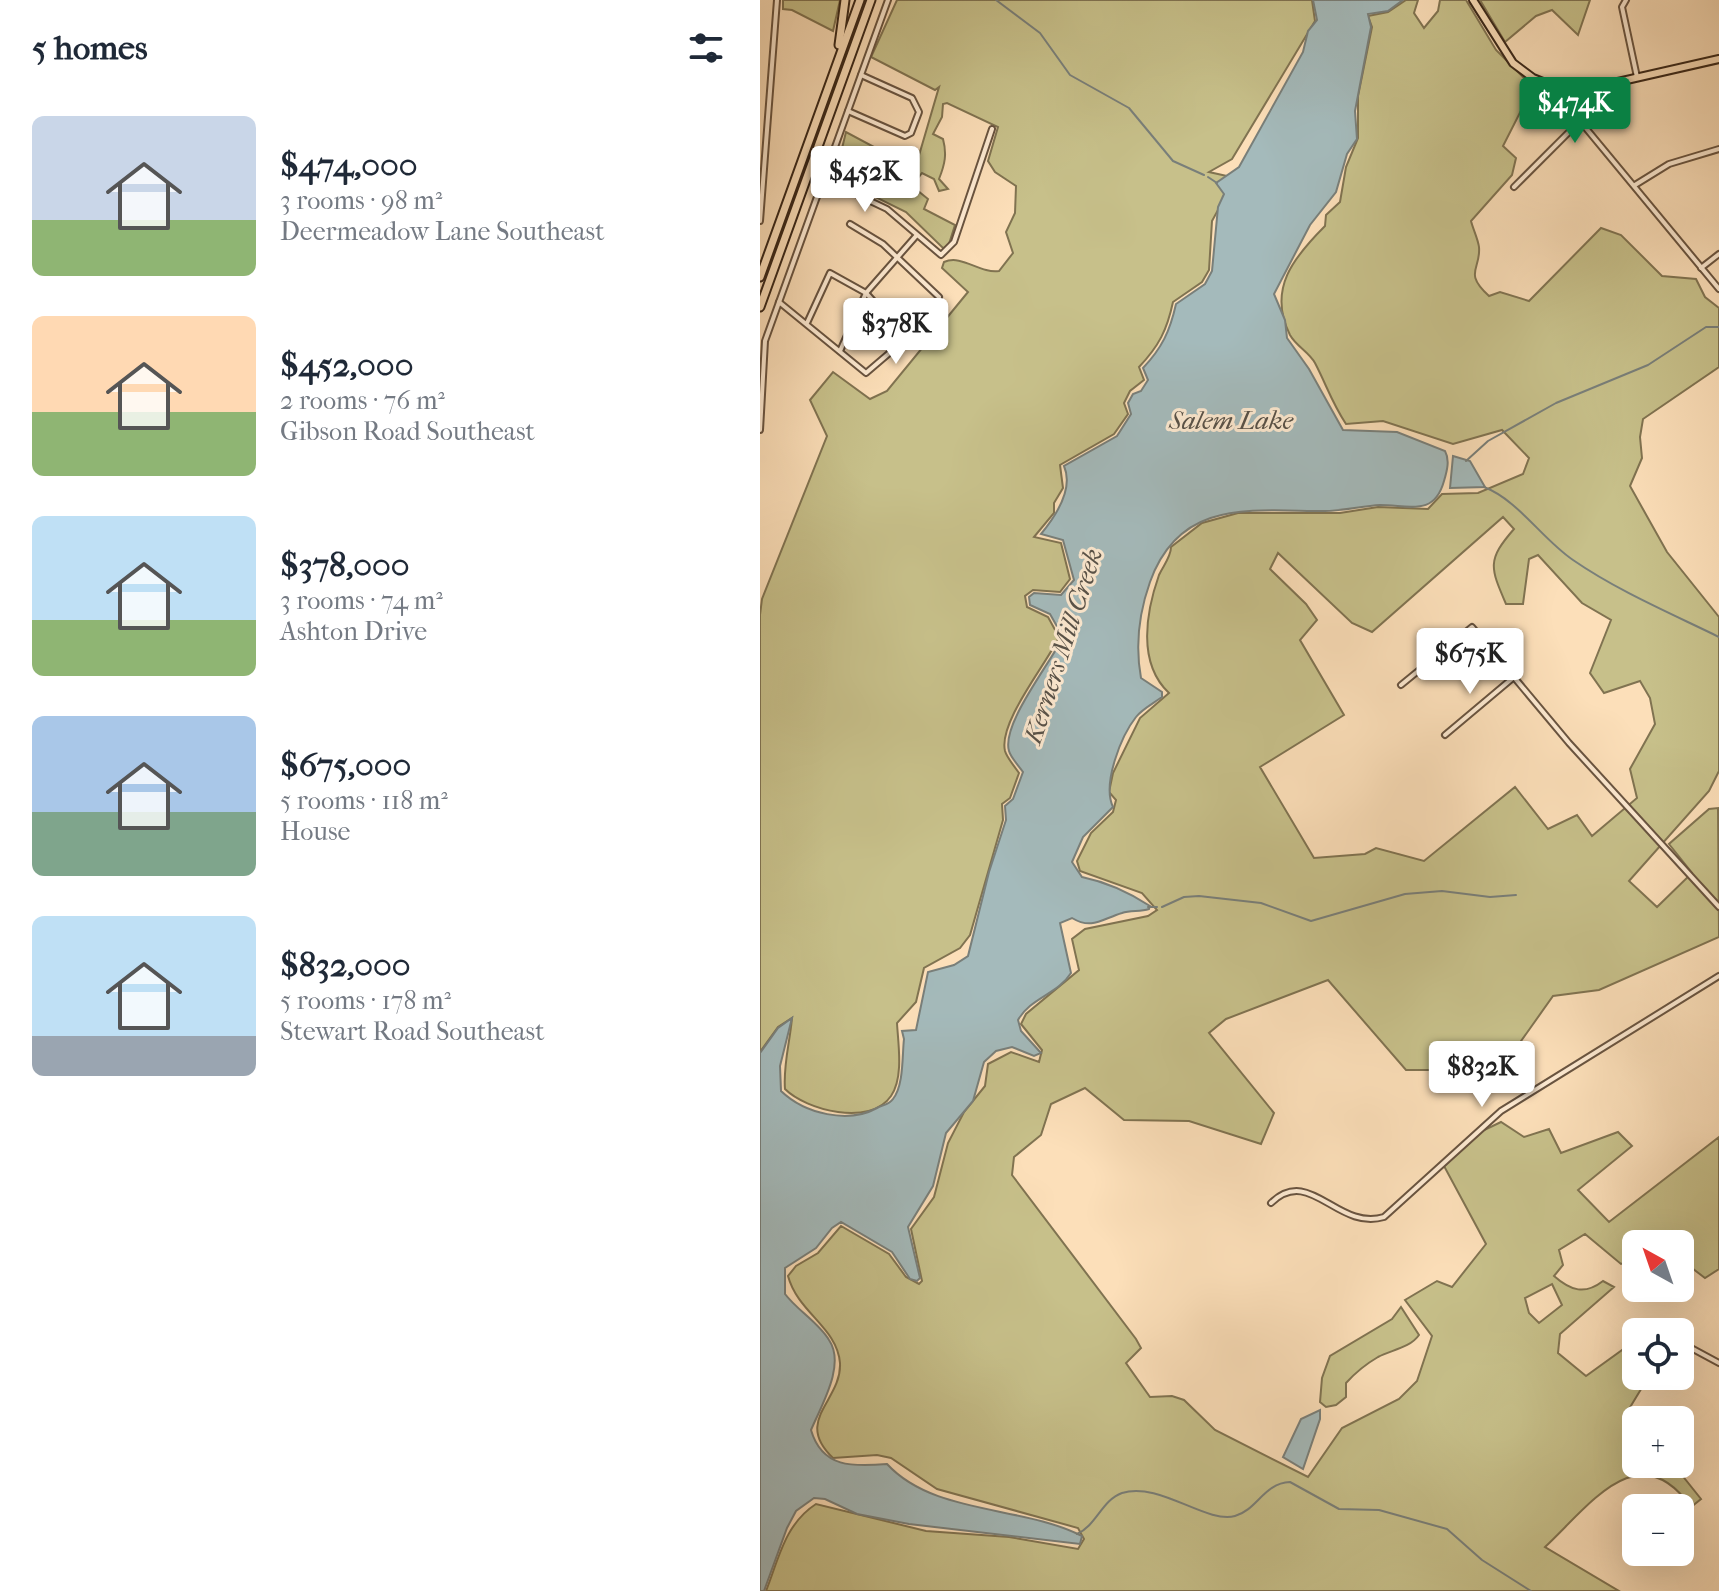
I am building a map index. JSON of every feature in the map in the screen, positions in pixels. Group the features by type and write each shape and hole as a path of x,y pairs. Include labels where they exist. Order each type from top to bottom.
{"highway":[{"path":"833,75 845,0"},
{"path":"760,277 860,0"},
{"path":"760,307 871,0"}],"main road":[{"path":"1473,0 1508,57 1533,78 1563,89 1609,84 1719,59"}],"street":[{"path":"760,221 777,0"},
{"path":"760,430 764,401 763,349 888,0"},
{"path":"1625,0 1622,7 1637,77"},
{"path":"848,111 905,136 911,133 919,112 912,98 861,75"},
{"path":"1514,187 1580,121 1609,84"},
{"path":"1580,121 1719,289"},
{"path":"824,179 887,209 941,255 954,242 959,231 992,129"},
{"path":"1635,185 1669,164 1719,149"},
{"path":"850,224 883,244 939,297"},
{"path":"840,351 866,293 916,236"},
{"path":"1701,268 1719,254"},
{"path":"779,302 866,373 907,338 866,293 830,273 807,323"},
{"path":"1401,685 1472,627 1719,907"},
{"path":"1445,735 1514,677"},
{"path":"1271,1203 1281,1193 1293,1189 1312,1193 1356,1218 1370,1221 1384,1217 1501,1111 1719,976"},
{"path":"1694,1350 1719,1363"}],"shaded area":[{"path":"783,0 840,0 833,31 792,10 783,9"},
{"path":"897,0 1312,0 1315,21 1232,159 1209,172 1227,176 1224,199 1212,221 1209,270 1202,282 1173,302 1161,337 1139,367 1144,380 1130,391 1124,403 1128,414 1114,434 1060,465 1063,488 1054,503 1054,513 1034,537 1061,543 1070,579 1060,592 1033,590 1025,596 1027,607 1048,617 1059,637 1009,724 1005,751 1019,773 1010,798 1002,804 1003,820 970,935 960,948 924,968 916,1002 897,1023 899,1070 891,1096 869,1111 854,1113 822,1109 785,1089 792,1018 778,1027 760,1052 762,599 827,436 810,400 833,372 870,399 887,391 968,292 942,268 944,262 958,260 985,270 999,271 1013,253 1006,232 1015,213 1016,186 995,172 988,161 998,127 947,103 943,104 942,117 933,134 943,139 945,159 939,179 948,189 939,191 934,179 922,173 912,186 928,199 924,209 955,225 948,247 943,248 906,212 835,177 846,132 915,169 939,87 935,90 871,57"},
{"path":"1406,0 1418,0 1414,13 1424,28 1438,11 1440,0 1466,0 1496,50 1533,87 1503,146 1516,158 1512,175 1471,221 1479,247 1475,276 1489,296 1500,292 1529,301 1601,228 1621,235 1662,276 1696,279 1705,297 1719,308 1719,367 1643,419 1640,437 1642,458 1630,486 1667,552 1719,617 1719,771 1709,791 1629,881 1657,907 1692,873 1669,844 1709,809 1718,808 1719,937 1599,990 1553,996 1509,1058 1467,1070 1406,1070 1328,980 1226,1019 1209,1033 1274,1113 1261,1144 1189,1121 1124,1120 1085,1088 1051,1104 1041,1135 1014,1157 1012,1175 1136,1339 1141,1348 1126,1363 1150,1397 1172,1396 1184,1400 1215,1430 1308,1477 1342,1428 1399,1399 1417,1381 1432,1336 1405,1300 1437,1281 1452,1287 1486,1244 1444,1166 1480,1132 1501,1122 1524,1137 1549,1129 1561,1153 1618,1132 1632,1146 1578,1190 1609,1222 1719,1137 1719,1269 1705,1278 1694,1270 1694,1230 1622,1230 1621,1264 1585,1234 1559,1250 1563,1265 1554,1276 1566,1285 1584,1290 1603,1281 1614,1287 1560,1334 1558,1353 1586,1376 1622,1350 1622,1390 1641,1390 1631,1406 1622,1406 1622,1478 1629,1478 1597,1496 1545,1547 1619,1591 766,1591 790,1532 805,1512 816,1504 926,1531 1009,1537 1078,1549 1084,1539 1078,1528 937,1489 891,1458 877,1455 833,1458 822,1445 818,1421 839,1376 837,1350 825,1329 800,1300 788,1276 796,1266 818,1253 841,1226 889,1254 906,1277 919,1284 922,1281 911,1229 934,1197 948,1143 964,1112 985,1086 988,1064 1011,1052 1039,1062 1042,1050 1021,1024 1026,1014 1079,970 1072,939 1085,929 1148,916 1157,910 1142,893 1080,871 1077,861 1091,833 1113,812 1116,800 1109,792 1113,773 1140,718 1169,693 1152,667 1147,637 1154,589 1171,547 1202,523 1238,513 1340,513 1378,507 1428,509 1442,494 1478,493 1523,474 1529,458 1502,430 1453,444 1383,421 1346,424 1315,363 1290,335 1284,318 1281,303 1287,275 1303,250 1325,226 1326,215 1340,202 1346,167 1358,138 1358,96 1372,27 1368,16 1388,12","holes":["1503,517 1514,529 1499,549 1494,564 1506,604 1523,604 1529,559 1538,555 1582,603 1611,620 1590,673 1604,693 1640,681 1650,698 1655,724 1630,769 1637,798 1592,836 1577,815 1548,829 1515,787 1424,861 1376,848 1365,854 1314,858 1260,767 1344,715 1300,640 1317,620 1306,604 1270,569 1278,553 1352,623 1372,632","1552,1284 1562,1305 1539,1323 1529,1313 1525,1298"]},
{"path":"1480,0 1590,0 1578,35 1552,10 1536,16 1505,42"},
{"path":"1401,1307 1419,1335 1411,1343 1365,1366 1346,1383 1346,1397 1336,1405 1326,1407 1320,1402 1322,1378 1330,1356 1392,1319"},
{"path":"1657,1478 1684,1478 1701,1499 1694,1505 1694,1494 1679,1494"}],"water":[{"name":"Salem Lake","path":"1313,0 1403,0 1388,11 1368,14 1371,27 1355,111 1357,139 1347,154 1336,192 1310,225 1274,294 1285,320 1287,338 1309,369 1343,430 1397,432 1445,451 1448,466 1440,492 1427,504 1410,507 1380,505 1332,511 1271,510 1221,515 1199,523 1180,535 1163,555 1146,594 1138,641 1141,678 1162,692 1162,697 1130,725 1111,773 1110,797 1113,807 1083,837 1072,862 1082,877 1126,892 1150,906 1149,909 1125,912 1091,923 1072,918 1060,923 1071,973 1059,986 1030,1006 1018,1020 1021,1031 1041,1053 1034,1056 1012,1047 996,1051 984,1062 973,1101 946,1133 933,1186 908,1227 920,1278 917,1281 910,1279 892,1252 841,1222 816,1248 785,1268 785,1294 825,1334 834,1350 830,1385 811,1430 823,1452 851,1465 887,1464 906,1480 929,1492 979,1508 1058,1526 1082,1536 1080,1544 909,1524 857,1514 825,1499 814,1498 796,1511 764,1591 760,1591 760,1053 778,1028 792,1018 780,1066 781,1091 791,1099 814,1111 840,1116 866,1113 892,1101 897,1093 902,1070 902,1031 916,1030 928,972 954,965 968,956 1006,820 1005,806 1013,799 1023,772 1009,751 1013,725 1063,637 1050,614 1030,605 1029,597 1034,593 1061,595 1074,580 1063,540 1041,534 1065,493 1064,466 1117,436 1131,414 1128,403 1148,380 1143,368 1164,339 1176,304 1205,284 1212,271 1218,207 1224,194 1216,183 1239,167 1303,52 1308,31 1317,20"},
{"path":"1453,456 1470,461 1485,487 1450,488"},
{"path":"1320,1410 1320,1419 1303,1469 1283,1457 1301,1419"}],"waterway":[{"path":"996,0 1040,33 1070,75 1129,108 1173,161 1204,175"},
{"path":"1208,177 1217,183"},
{"path":"1466,461 1488,441 1556,403 1648,365 1706,327 1719,327"},
{"path":"1484,487 1508,501 1562,551 1590,571 1719,637"},
{"path":"1162,907 1184,897 1199,896 1261,903 1311,921 1405,894 1442,891 1490,897 1516,895"},
{"path":"1148,907 1157,907"},
{"path":"1077,1534 1109,1501 1122,1493 1151,1493 1223,1517 1243,1513 1274,1487 1290,1482 1339,1509 1379,1510 1447,1529 1482,1560 1531,1591"}],"water label":[{"name":"Kerners Mill Creek","path":"1063,646"}]}
